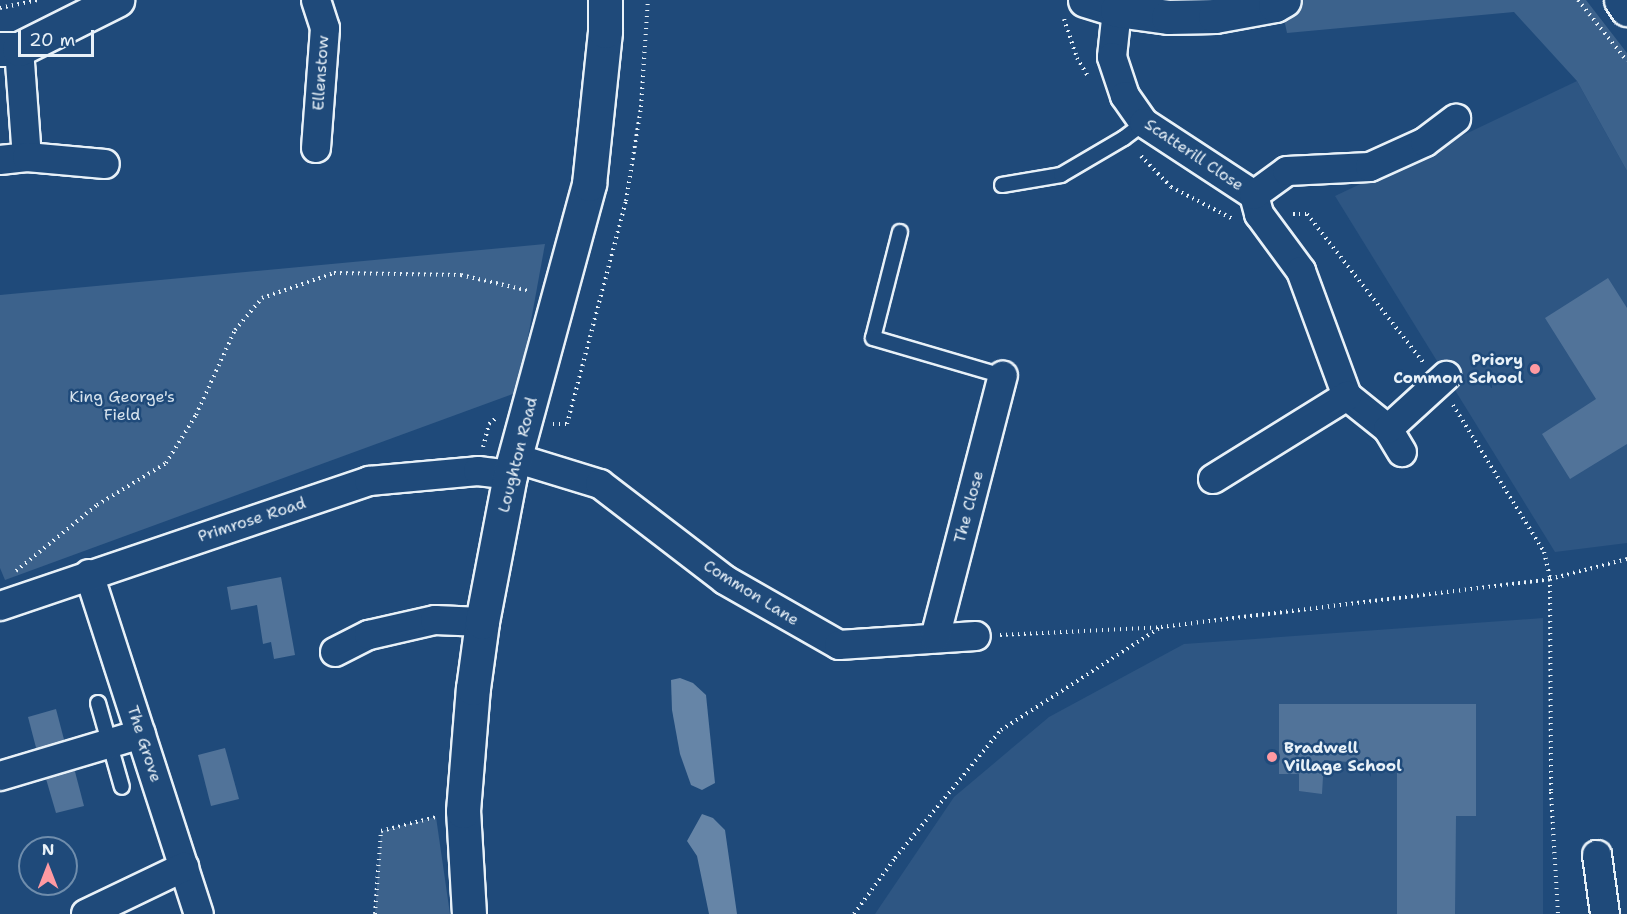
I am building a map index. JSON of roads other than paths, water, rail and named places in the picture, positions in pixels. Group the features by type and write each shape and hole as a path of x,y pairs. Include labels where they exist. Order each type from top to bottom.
{"street":[{"path":"105,164 13,159 10,49 117,0"},
{"name":"Ellenstow","path":"316,0 325,28 316,148"},
{"name":"Loughton Road","path":"469,914 463,811 473,688 482,622 513,467 589,184 605,31 605,0"},
{"path":"1085,0 1117,10 1168,17 1215,16 1275,4 1284,0"},
{"path":"1621,0 1627,9"},
{"name":"Scatterill Close","path":"1117,10 1112,57 1125,96 1144,123 1254,195 1259,214 1301,271 1347,396"},
{"name":"Scatterill Close","path":"1254,195 1287,171 1370,167 1425,142 1456,118"},
{"name":"The Close","path":"935,638 1003,376"},
{"path":"1213,479 1347,396 1395,441 1446,376"},
{"name":"Primrose Road","path":"0,606 369,481 513,467"},
{"name":"Common Lane","path":"513,467 600,484 724,580 839,645 976,636"},
{"name":"The Grove","path":"89,574 199,914"},
{"path":"335,652 369,635 435,620 482,622"},
{"path":"0,776 141,734"},
{"path":"1597,855 1605,914"},
{"path":"86,914 184,867"}],"lane":[{"path":"1002,186 1061,175 1124,138 1144,123"},
{"path":"900,232 873,338 1003,376"},
{"path":"98,703 122,787"}],"place":[{"name":"Priory Common School","path":"1535,369"},
{"name":"Bradwell Village School","path":"1272,757"}],"park label":[{"name":"King George's Field","path":"122,406"}]}
